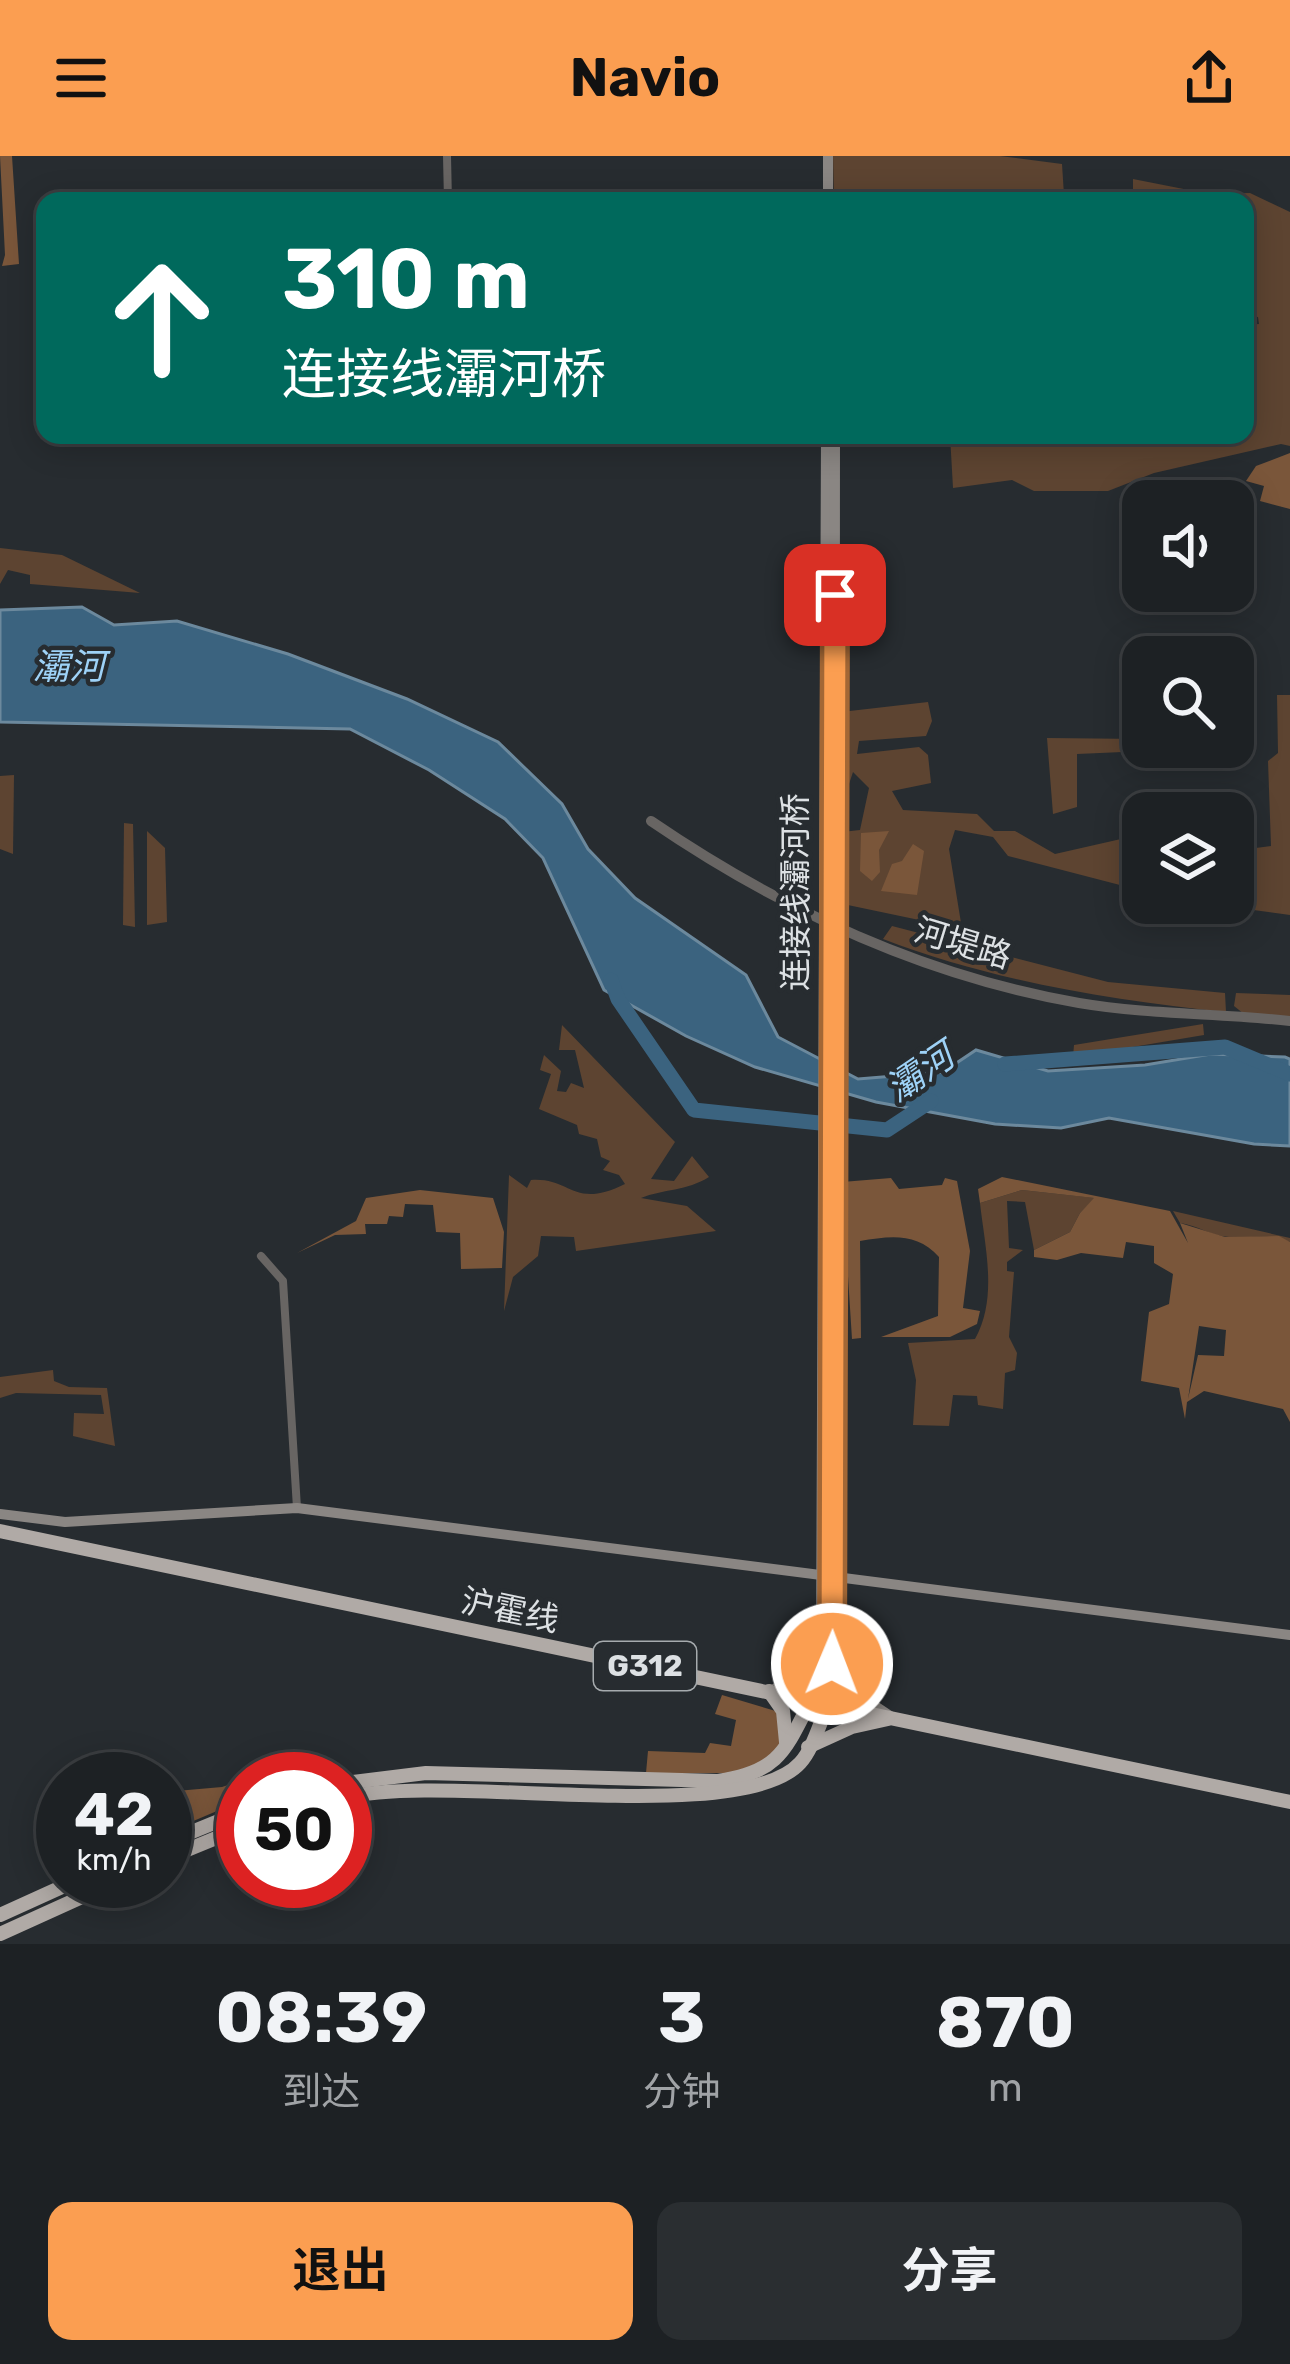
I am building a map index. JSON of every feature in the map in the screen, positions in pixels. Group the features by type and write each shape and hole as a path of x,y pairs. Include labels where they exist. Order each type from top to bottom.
{"highway":[{"name":"沪霍线","path":"0,1531 1290,1802"},
{"path":"770,1691 786,1721 786,1748"},
{"path":"372,1780 426,1773 718,1781 751,1776 771,1766 786,1748 812,1700"},
{"path":"372,1795 412,1791 687,1796 739,1792 773,1782 801,1762 828,1705"},
{"path":"808,1748 852,1727 893,1718"},
{"path":"0,1915 36,1899"},
{"path":"0,1934 57,1908"}],"main road":[{"path":"831,156 831,192"},
{"path":"827,444 830,503"},
{"path":"830,503 835,444"},
{"name":"连接线灞河桥","path":"826,1660 830,503"},
{"path":"0,1514 65,1522 297,1508 1290,1635"},
{"path":"770,1691 807,1676 826,1660"},
{"path":"812,1700 826,1660"},
{"path":"826,1660 828,1705"},
{"path":"826,1660 851,1690 893,1718"}],"street":[{"path":"447,156 448,192"},
{"name":"河堤路","path":"651,821 794,909 948,968 1076,1002 1163,1014 1290,1021"},
{"path":"261,1256 283,1281 297,1508"}],"shaded area":[{"path":"0,156 12,156 19,264 2,266 5,255"},
{"path":"833,156 1000,156 1062,164 1064,192 992,191 834,192"},
{"path":"1133,179 1199,192 1133,192"},
{"path":"1254,195 1290,212 1290,446 1281,444 1122,480 1122,486 1108,491 1034,491 1012,480 953,488 951,444 1254,444 1254,324 1259,324 1254,317"},
{"path":"1290,453 1290,509 1260,501 1264,486 1247,480 1256,466"},
{"path":"0,548 62,555 140,593 30,584 30,575 8,570 0,584"},
{"path":"1277,695 1290,695 1290,915 1254,910 1254,848 1271,846 1268,761 1278,753"},
{"path":"928,702 932,721 926,736 859,741 857,754 919,747 928,755 931,783 892,791 903,810 977,814 994,831 1015,831 1055,854 1122,839 1122,886 1008,856 993,837 955,830 949,849 962,929 843,904 842,832 860,830 869,788 853,772 842,789 841,712"},
{"path":"1047,738 1122,739 1122,752 1077,754 1077,807 1053,814"},
{"path":"14,775 13,854 0,849 0,776"},
{"path":"124,823 133,824 135,927 123,925"},
{"path":"147,831 165,848 167,922 147,925"},
{"path":"889,831 879,850 880,872 872,881 860,871 861,833"},
{"path":"913,844 924,851 917,895 881,891 892,864 902,861"},
{"path":"892,926 1108,982 1225,993 1226,1012 1095,995 1009,977 883,939"},
{"path":"1236,993 1290,995 1290,1019 1244,1014 1234,1006"},
{"path":"1203,1024 1204,1035 1073,1057 1074,1045"},
{"path":"562,1025 675,1142 651,1179 674,1181 692,1156 709,1177 641,1198 687,1206 716,1231 576,1251 574,1237 541,1236 538,1256 513,1277 504,1311 509,1175 527,1188 531,1180 544,1180 594,1194 625,1184 619,1175 603,1170 610,1161 601,1157 597,1139 579,1134 577,1125 539,1109 551,1074 540,1070 544,1055 561,1071 557,1091 566,1092 571,1083 584,1088 575,1050 559,1050"},
{"path":"1002,1177 1170,1211 1188,1243 1180,1223 1225,1237 1279,1236 1290,1242 1290,1422 1283,1409 1204,1391 1187,1402 1185,1419 1179,1388 1141,1381 1149,1312 1169,1304 1173,1274 1154,1263 1154,1246 1126,1242 1123,1258 1081,1253 1057,1260 1034,1257 1034,1250 1070,1232 1094,1198 1022,1190 980,1203 978,1189","holes":["1199,1326 1226,1330 1224,1356 1198,1355 1188,1399"]},
{"path":"891,1178 899,1189 942,1185 945,1178 957,1181 970,1251 963,1308 980,1311 977,1324 950,1337 881,1337 938,1316 939,1257 922,1243 892,1237 860,1241 861,1338 852,1339 842,1182"},
{"path":"420,1190 493,1198 504,1232 502,1268 461,1269 460,1233 436,1232 433,1205 405,1204 403,1217 389,1216 387,1224 365,1224 366,1234 335,1235 297,1253 356,1221 366,1198"},
{"path":"1022,1190 1095,1198 1070,1232 1034,1250 1025,1202 1007,1201 1009,1248 1023,1250 1007,1262 1007,1271 1014,1272 1009,1337 1017,1353 1015,1370 1005,1373 1003,1409 978,1405 977,1396 953,1395 949,1426 913,1425 916,1380 908,1343 975,1339 988,1290 980,1203"},
{"path":"1173,1211 1290,1238 1290,1242 1216,1235 1180,1223"},
{"path":"53,1370 54,1381 69,1387 107,1388 115,1446 73,1436 74,1413 104,1414 101,1395 16,1393 0,1398 0,1377"},
{"path":"722,1695 779,1712 784,1737 776,1755 742,1773 646,1773 648,1751 705,1753 710,1743 731,1746 736,1720 715,1714"},
{"path":"216,1788 216,1811 192,1822 192,1790"}],"water":[{"name":"灞河","path":"82,607 114,625 177,621 288,654 407,699 498,742 562,804 588,849 635,898 746,975 778,1037 858,1079 943,1072 976,1050 1048,1071 1145,1065 1211,1054 1285,1057 1290,1059 1290,1146 1109,1118 1061,1128 995,1124 876,1102 755,1067 686,1036 604,990 543,858 505,819 429,770 350,729 0,722 0,610"}],"waterway":[{"name":"灞河","path":"611,980 618,999 694,1110 887,1130 931,1101"},
{"name":"灞河","path":"1005,1064 1225,1047 1290,1074"}],"route":[{"path":"832,1664 835,595"}]}
